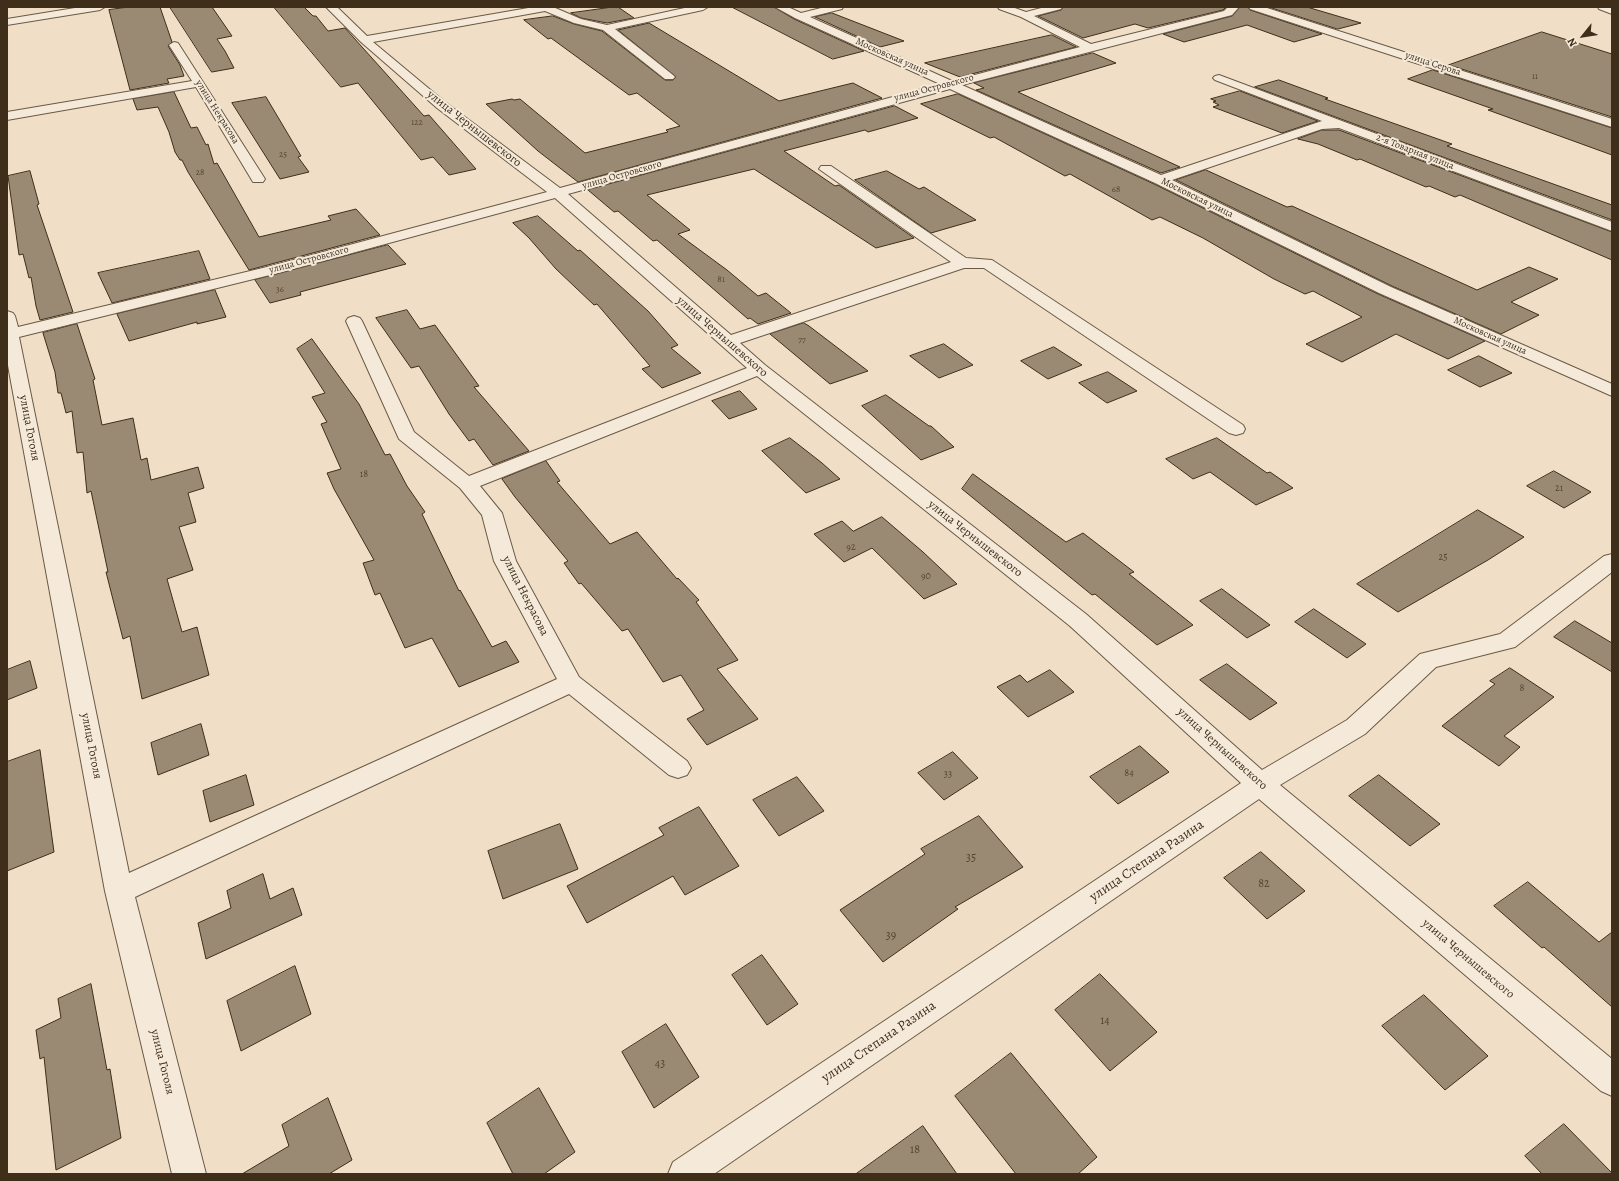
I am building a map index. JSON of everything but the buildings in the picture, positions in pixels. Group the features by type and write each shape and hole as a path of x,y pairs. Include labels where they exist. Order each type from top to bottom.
{"street":[{"path":"7,22 100,7"},
{"name":"улица Чернышевского","path":"331,7 366,40 441,105 558,193 759,369 1078,620 1260,784 1612,1080"},
{"path":"366,40 544,7 578,22 607,28 703,7"},
{"name":"Московская улица","path":"780,7 1160,180 1385,290 1612,391"},
{"path":"799,16 838,7"},
{"path":"1003,7 1025,15 1088,47"},
{"path":"1025,15 1057,7"},
{"name":"улица Островского","path":"8,328 313,259 1088,47 1228,13 1234,7"},
{"name":"улица Серова","path":"1254,7 1612,122"},
{"path":"1603,7 1612,11"},
{"path":"607,28 670,77"},
{"name":"улица Некрасова","path":"174,45 258,179"},
{"name":"2-я Товарная улица","path":"1219,78 1612,227"},
{"path":"7,116 199,83"},
{"path":"1160,180 1321,126 1341,124"},
{"path":"826,168 963,263"},
{"path":"727,342 963,263 987,263 1236,429"},
{"name":"улица Некрасова","path":"354,321 406,435 466,484 492,513 506,561 571,683 678,768"},
{"name":"улица Гоголя","path":"8,328 119,891 189,1174"},
{"path":"466,484 759,369"},
{"name":"улица Степана Разина","path":"685,1174 1260,784 1356,727 1428,660 1507,641 1612,561"},
{"path":"119,891 571,683"}]}
